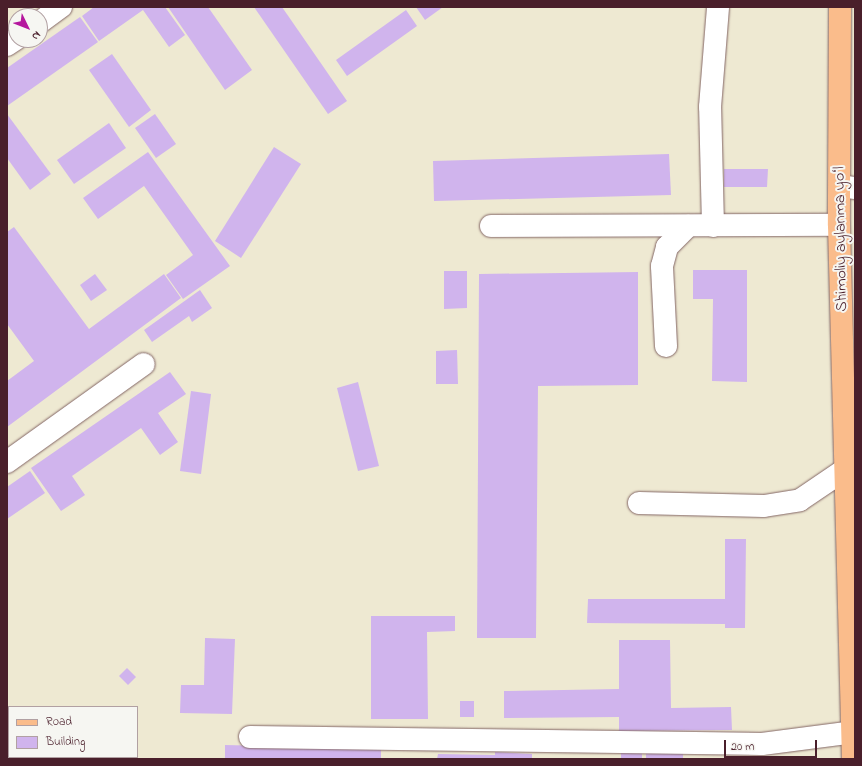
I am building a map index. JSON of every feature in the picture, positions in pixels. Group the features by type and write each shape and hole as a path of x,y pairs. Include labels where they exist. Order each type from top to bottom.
{"main road":[{"name":"Shimoliy aylanma yoʻl","path":"840,7 847,187 839,225 854,732 853,759"}],"street":[{"path":"48,16 61,7"},
{"path":"713,226 710,107 718,7"},
{"path":"491,226 839,225"},
{"path":"666,346 662,266 667,247 688,226"},
{"path":"7,462 144,364"},
{"path":"639,503 771,505 800,500 846,469"},
{"path":"250,737 760,752 854,732"}],"building":[{"path":"94,7 165,7 185,35 169,47 143,10 99,41 82,16"},
{"path":"168,7 208,7 252,70 225,90"},
{"path":"254,7 282,7 347,101 328,114"},
{"path":"416,7 443,7 425,20"},
{"path":"406,10 417,26 347,76 336,60"},
{"path":"80,17 98,42 7,106 7,68 36,48 48,48 48,39"},
{"path":"112,54 151,110 129,127 89,70"},
{"path":"7,114 51,174 30,190 7,158"},
{"path":"155,114 176,144 156,158 135,128"},
{"path":"109,123 126,148 74,184 57,160"},
{"path":"274,147 301,164 241,258 215,241"},
{"path":"148,152 230,266 183,299 166,275 193,255 144,186 98,219 83,198"},
{"path":"669,154 671,195 434,201 433,161"},
{"path":"724,169 768,169 767,187 724,187"},
{"path":"14,227 89,329 164,274 181,298 7,427 7,381 34,361 7,324 7,232"},
{"path":"693,270 747,270 747,382 712,381 713,299 693,299"},
{"path":"444,271 467,271 467,308 444,309"},
{"path":"638,272 638,385 538,386 536,638 477,638 479,274"},
{"path":"95,274 107,290 91,301 80,285"},
{"path":"200,290 212,308 192,322 189,316 152,342 144,330"},
{"path":"457,350 458,384 436,384 436,351"},
{"path":"170,372 186,394 158,413 178,442 160,455 141,428 72,476 85,495 61,511 31,468"},
{"path":"358,382 379,466 358,471 337,388"},
{"path":"191,391 211,394 201,474 180,471"},
{"path":"30,471 45,493 7,519 7,487"},
{"path":"725,539 746,539 745,628 725,628 725,624 587,623 588,599 725,599"},
{"path":"371,616 455,616 455,631 427,632 428,719 371,719"},
{"path":"205,638 235,639 232,714 180,713 181,685 204,685"},
{"path":"619,640 670,640 671,708 731,707 732,730 619,731 619,717 504,718 504,691 619,689"},
{"path":"127,668 136,677 128,685 119,676"},
{"path":"460,701 474,701 474,717 460,717"},
{"path":"225,745 381,749 381,759 225,759"},
{"path":"495,752 532,754 532,759 437,759 438,754 495,755"},
{"path":"621,752 642,752 642,759 621,759"},
{"path":"646,752 683,753 683,759 646,759"}]}
